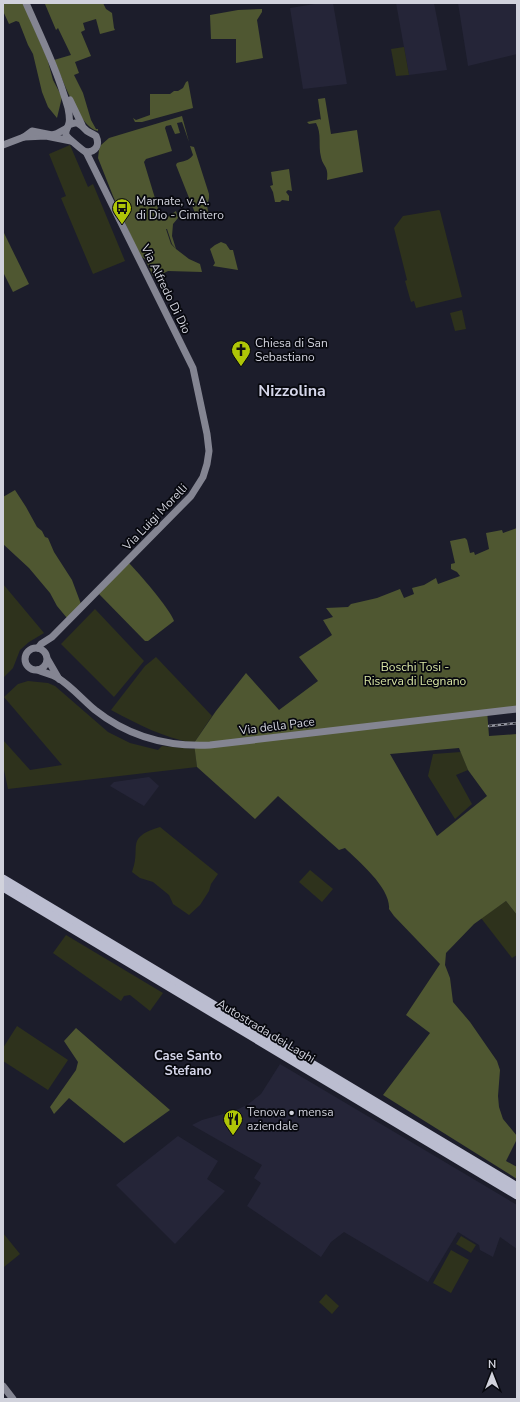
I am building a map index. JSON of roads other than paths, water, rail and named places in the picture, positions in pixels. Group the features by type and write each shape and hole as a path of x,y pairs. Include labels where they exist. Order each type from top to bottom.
{"highway":[{"name":"Autostrada dei Laghi","path":"3,879 517,1187"},
{"name":"Autostrada dei Laghi","path":"3,888 517,1195"}],"main road":[{"path":"26,3 53,66 82,125"},
{"path":"53,66 68,109 68,126 65,131 66,136 71,141"},
{"path":"3,145 24,137 32,131 52,135 75,122 82,125"},
{"name":"Via Alfredo Di Dio","path":"82,125 96,136 98,143 95,159 120,220"},
{"path":"24,137 43,136 71,141 76,143 86,152 93,152 96,149"},
{"name":"Via Alfredo Di Dio","path":"86,152 193,368"},
{"name":"Via Luigi Morelli","path":"52,637 188,499 201,481 207,464 209,442 193,368"},
{"path":"38,648 41,644 52,637"},
{"path":"45,651 38,648 28,651 25,662 28,668 38,670 44,667 48,660 45,651 52,637"},
{"name":"Via della Pace","path":"48,660 59,679"},
{"name":"Via della Pace","path":"38,670 59,679 99,713 121,728 154,740 179,745 210,745 517,709"},
{"path":"3,1386 14,1399"}],"railway":[{"path":"489,726 517,723"}],"place":[{"name":"Marnate, v. A. di Dio - Cimitero","path":"122,225"},
{"name":"Chiesa di San Sebastiano","path":"241,367"},
{"name":"Tenova • mensa aziendale","path":"233,1136"}],"district":[{"name":"Nizzolina","path":"292,390"},
{"name":"Case Santo Stefano","path":"188,1062"}],"park label":[{"name":"Boschi Tosi - Riserva di Legnano","path":"415,674"}]}
